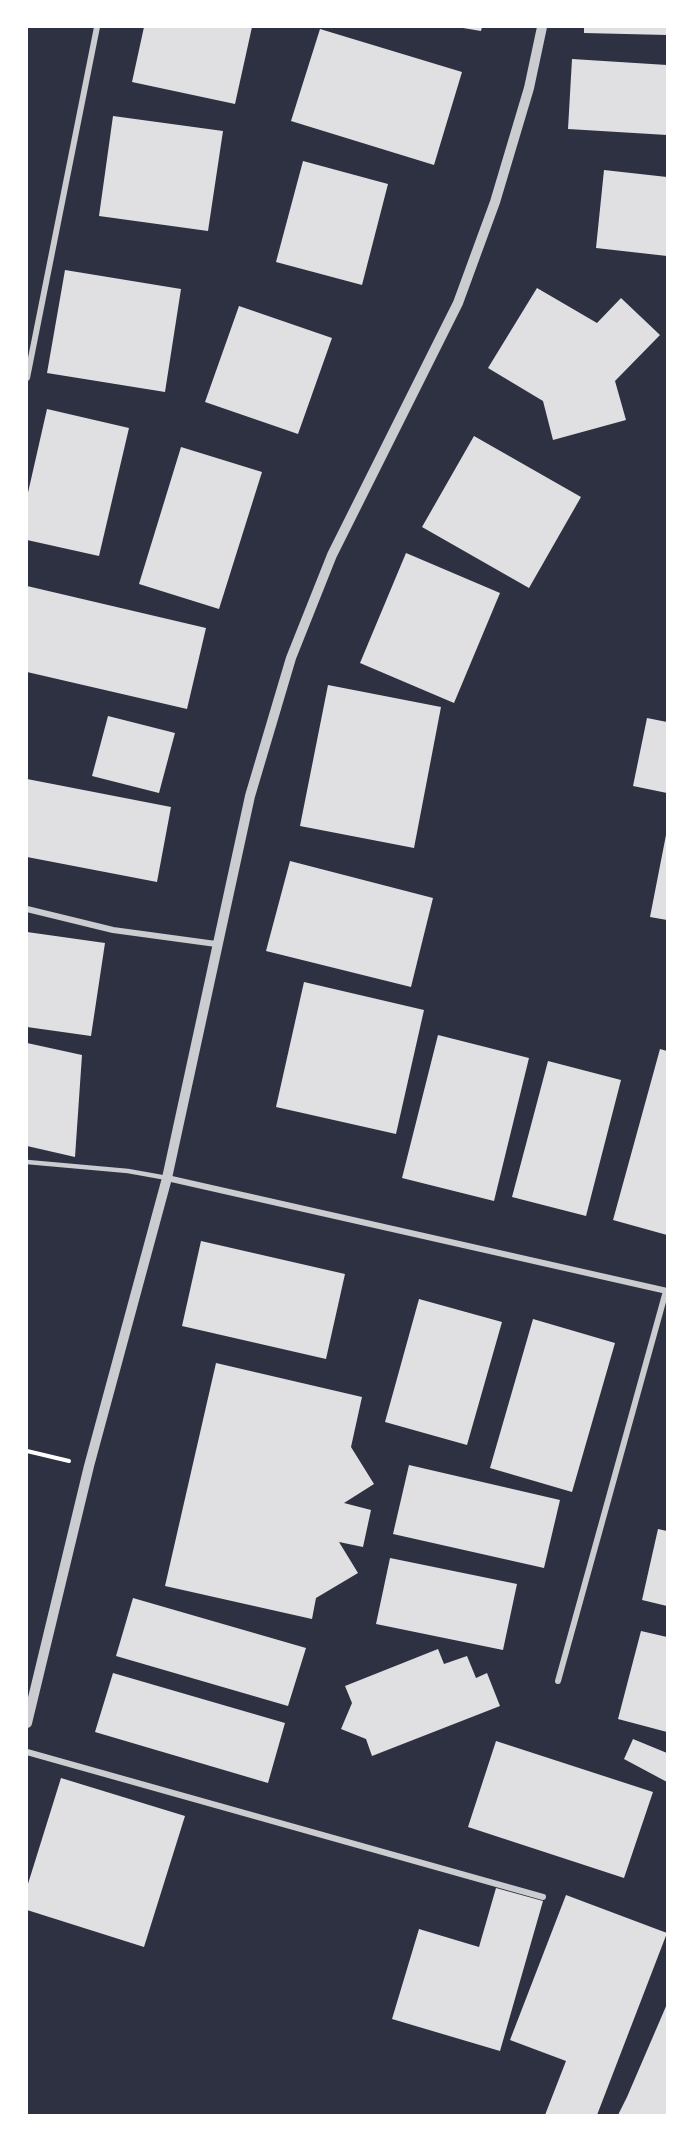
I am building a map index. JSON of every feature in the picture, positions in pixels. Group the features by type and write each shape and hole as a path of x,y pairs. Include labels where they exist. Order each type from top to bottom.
{"street":[{"path":"27,378 97,27"},
{"path":"27,1723 90,1466 167,1178 216,944 250,796 291,658 332,555 458,303 495,202 522,111 542,27"},
{"path":"27,909 113,930 216,944"},
{"path":"167,1178 666,1291 558,1681"},
{"path":"27,1752 543,1897"}],"lane":[{"path":"27,1162 128,1171 167,1178"}],"path":[{"path":"27,1451 90,1466"}],"building":[{"path":"144,27 252,27 235,104 132,82"},
{"path":"457,27 482,27 481,31"},
{"path":"584,27 667,27 667,35 584,33"},
{"path":"320,29 462,72 434,165 291,121"},
{"path":"572,59 667,65 667,135 568,129"},
{"path":"113,116 223,131 208,231 99,216"},
{"path":"303,161 388,184 362,285 276,262"},
{"path":"604,170 667,177 667,256 596,248"},
{"path":"65,270 181,289 165,392 47,373"},
{"path":"537,288 597,323 621,298 660,335 615,381 626,420 553,440 543,401 488,368"},
{"path":"239,306 332,338 298,434 205,402"},
{"path":"47,409 129,428 99,556 27,540 27,497"},
{"path":"474,436 581,497 529,588 422,527"},
{"path":"181,447 262,472 219,609 139,584"},
{"path":"406,553 500,593 454,703 360,663"},
{"path":"27,586 206,628 187,709 27,672"},
{"path":"328,685 441,707 414,848 300,826"},
{"path":"108,716 175,733 159,793 92,776"},
{"path":"647,718 667,722 667,793 633,786"},
{"path":"27,779 171,807 157,882 27,857"},
{"path":"667,835 667,920 650,917"},
{"path":"290,861 433,898 411,987 266,951"},
{"path":"27,932 105,943 91,1036 27,1027"},
{"path":"304,982 424,1010 396,1134 276,1107"},
{"path":"438,1035 529,1058 494,1201 402,1178"},
{"path":"27,1043 82,1055 75,1157 27,1146"},
{"path":"660,1049 667,1051 667,1235 613,1220"},
{"path":"548,1061 621,1080 586,1216 512,1197"},
{"path":"201,1241 345,1274 326,1359 182,1326"},
{"path":"419,1299 502,1322 467,1445 385,1422"},
{"path":"533,1319 615,1343 572,1492 490,1468"},
{"path":"216,1363 362,1397 351,1447 374,1484 344,1503 371,1510 363,1547 339,1542 358,1573 316,1598 312,1619 165,1586"},
{"path":"409,1465 560,1500 544,1568 393,1534"},
{"path":"658,1529 667,1531 667,1606 642,1600"},
{"path":"390,1558 517,1584 503,1650 376,1624"},
{"path":"133,1598 306,1648 288,1706 116,1656"},
{"path":"641,1631 667,1637 667,1732 618,1719"},
{"path":"438,1649 444,1664 467,1656 476,1678 487,1673 500,1706 372,1756 366,1739 341,1729 352,1703 345,1686"},
{"path":"113,1673 285,1723 268,1783 95,1732"},
{"path":"633,1739 667,1753 667,1782 624,1759"},
{"path":"496,1741 653,1792 624,1878 468,1827"},
{"path":"61,1778 185,1816 144,1947 27,1910 27,1887"},
{"path":"496,1888 543,1901 500,2051 392,2019 419,1929 479,1947"},
{"path":"566,1895 667,1933 597,2115 545,2115 566,2061 510,2040"},
{"path":"667,2004 667,2115 618,2115 627,2097"}]}
